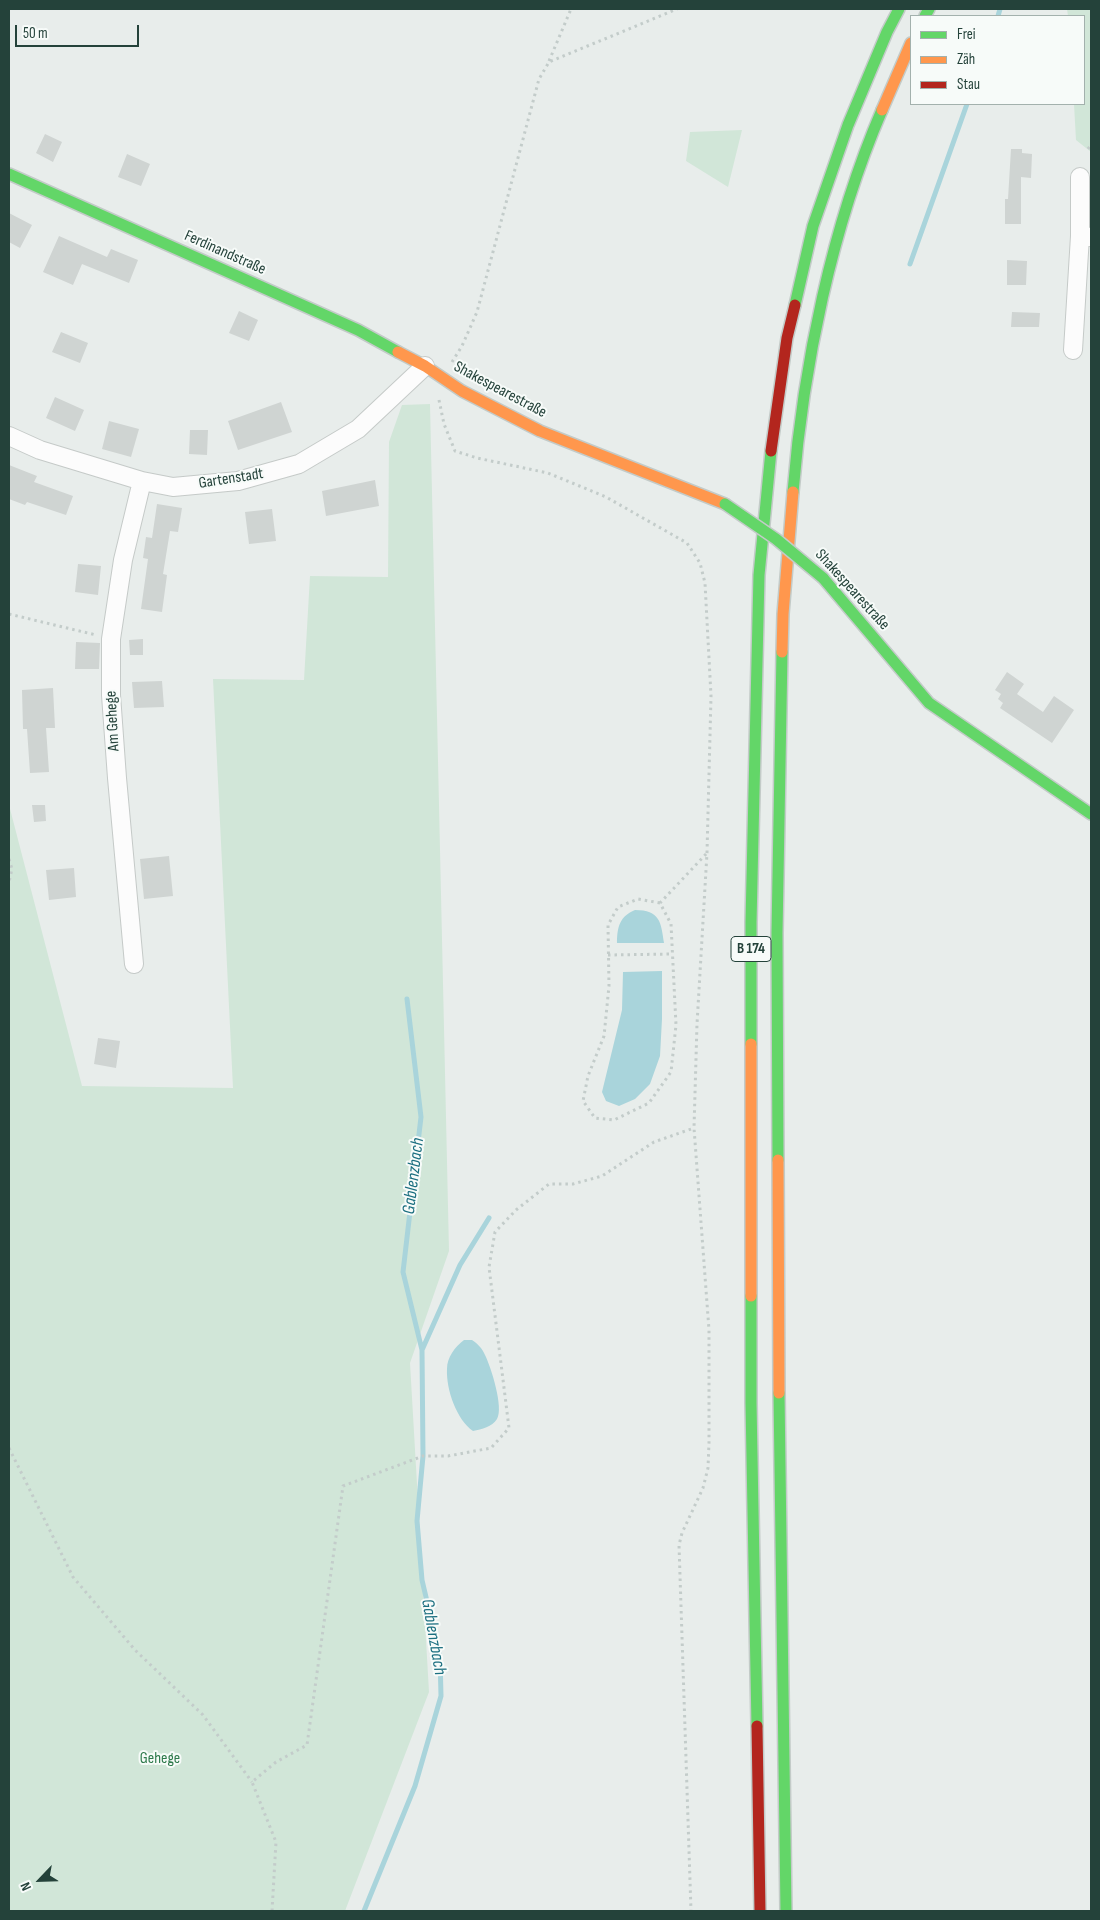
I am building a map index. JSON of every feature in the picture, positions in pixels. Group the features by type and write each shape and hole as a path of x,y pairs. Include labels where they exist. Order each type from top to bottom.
{"main road":[{"name":"B 174","path":"760,1911 751,1402 751,922 759,574 771,446 787,338 813,226 848,124 887,32 899,9"},
{"name":"B 174","path":"786,1911 778,1424 778,962 783,614 794,480 807,379 828,278 848,204 874,131 910,44"},
{"name":"Ferdinandstraße","path":"9,174 358,330 425,366"},
{"name":"Shakespearestraße","path":"425,366 462,392 540,431 725,504 756,523 783,543 823,578 929,703 1091,814"}],"street":[{"path":"1073,350 1085,236 1080,177"},
{"name":"Gartenstadt","path":"9,436 40,450 142,481 174,487 238,481 299,464 358,429 425,366"},
{"name":"Am Gehege","path":"134,964 111,695 111,639 123,560 142,481"}],"path":[{"path":"442,378 462,346 477,312 539,78 549,62 571,9"},
{"path":"549,62 677,9"},
{"path":"1088,149 1091,145"},
{"path":"444,424 455,451 478,458 548,473 606,497 687,543 700,563 705,583 711,696 694,1128 709,1330 708,1468 703,1488 682,1532 679,1545 691,1911"},
{"path":"9,614 111,639"},
{"path":"660,903 706,853"},
{"path":"9,859 12,869 9,882"},
{"path":"638,899 660,903 672,924 676,1025 671,1072 650,1103 614,1120 595,1118 583,1101 588,1076 604,1036 610,986 608,925 618,907 638,899"},
{"path":"608,955 673,954"},
{"path":"252,1782 276,1762 307,1745 343,1486 423,1456 448,1456 491,1448 509,1428 489,1267 495,1232 516,1210 549,1184 573,1184 602,1176 654,1142 694,1128"},
{"path":"9,1448 73,1577 135,1650 203,1715 252,1782 276,1842 272,1911"}],"green space":[{"path":"1067,9 1091,9 1091,152 1076,140 1074,105 1085,105 1085,15 1068,15"},
{"path":"742,130 728,187 686,161 690,132"},
{"name":"Gehege","path":"430,404 449,1251 410,1363 429,1692 345,1911 9,1911 9,805 82,1086 233,1088 213,679 304,680 310,576 388,577 389,442 402,405"}],"water":[{"path":"635,910 650,912 658,919 664,943 617,943 620,923 626,915"},
{"path":"662,971 660,1056 650,1084 635,1099 619,1106 606,1101 602,1092 622,1010 623,972"},
{"path":"464,1340 472,1340 480,1346 484,1353 493,1378 499,1406 499,1414 495,1422 487,1427 473,1431 457,1412 448,1386 447,1377 447,1365 450,1356"}],"building":[{"path":"45,134 62,142 53,162 36,153"},
{"path":"1011,149 1022,149 1022,153 1032,154 1031,178 1021,177 1021,224 1005,224 1005,199 1008,199"},
{"path":"127,154 150,164 141,186 118,177"},
{"path":"9,213 32,225 20,248 9,242"},
{"path":"59,236 107,257 111,249 138,260 129,283 82,264 73,285 43,272"},
{"path":"1007,260 1027,261 1026,285 1007,285"},
{"path":"239,311 258,320 249,341 229,333"},
{"path":"1012,312 1040,313 1039,327 1011,327"},
{"path":"61,332 88,343 80,363 52,352"},
{"path":"55,397 84,410 75,431 46,418"},
{"path":"281,402 292,432 238,450 228,421"},
{"path":"109,421 139,429 131,457 102,449"},
{"path":"190,430 208,430 207,455 189,454"},
{"path":"9,465 37,476 34,482 73,496 66,515 27,502 25,505 9,499"},
{"path":"375,480 379,506 326,516 322,491"},
{"path":"157,504 182,508 178,532 170,531 163,574 167,575 162,612 141,609 148,559 143,558 146,537 152,538"},
{"path":"272,509 276,541 249,544 245,512"},
{"path":"78,564 101,566 98,595 75,592"},
{"path":"143,639 143,655 130,655 129,640"},
{"path":"76,642 100,643 99,669 75,669"},
{"path":"1007,672 1024,684 1017,694 1043,712 1054,696 1074,710 1052,743 1000,708 1003,703 998,699 1001,694 995,690"},
{"path":"162,681 164,707 134,708 132,682"},
{"path":"53,688 55,728 46,728 49,772 30,773 27,729 23,729 22,690"},
{"path":"32,805 45,805 46,821 34,822"},
{"path":"169,856 173,896 144,899 140,859"},
{"path":"74,868 76,897 49,900 46,870"},
{"path":"98,1038 120,1041 116,1068 94,1064"}],"waterway":[{"path":"998,15 1000,9"},
{"path":"910,264 967,105"},
{"name":"Gablenzbach","path":"364,1911 415,1786 441,1696 440,1657 422,1580 417,1521 423,1456 422,1350 403,1272 421,1117 407,999"},
{"name":"Gablenzbach","path":"422,1350 460,1265 489,1218"}],"traffic: fast":[{"path":"795,305 813,226 848,125 887,32 899,9"},
{"path":"926,15 929,9"},
{"path":"793,492 804,395 822,297 848,201 882,110"},
{"path":"9,174 358,330 398,352"},
{"path":"751,1044 751,922 759,575 771,451"},
{"path":"725,504 776,539 823,578"},
{"path":"823,578 929,703 1091,814"},
{"path":"778,1160 777,933 782,652"},
{"path":"751,1296 757,1726"},
{"path":"779,1393 786,1911"}],"traffic: slow":[{"path":"882,110 910,45"},
{"path":"398,352 425,366 462,391 540,431 725,504"},
{"path":"782,652 783,614 793,492"},
{"path":"751,1044 751,1296"},
{"path":"778,1160 779,1393"}],"traffic: jam":[{"path":"771,451 787,338 795,305"},
{"path":"757,1726 760,1911"}]}
